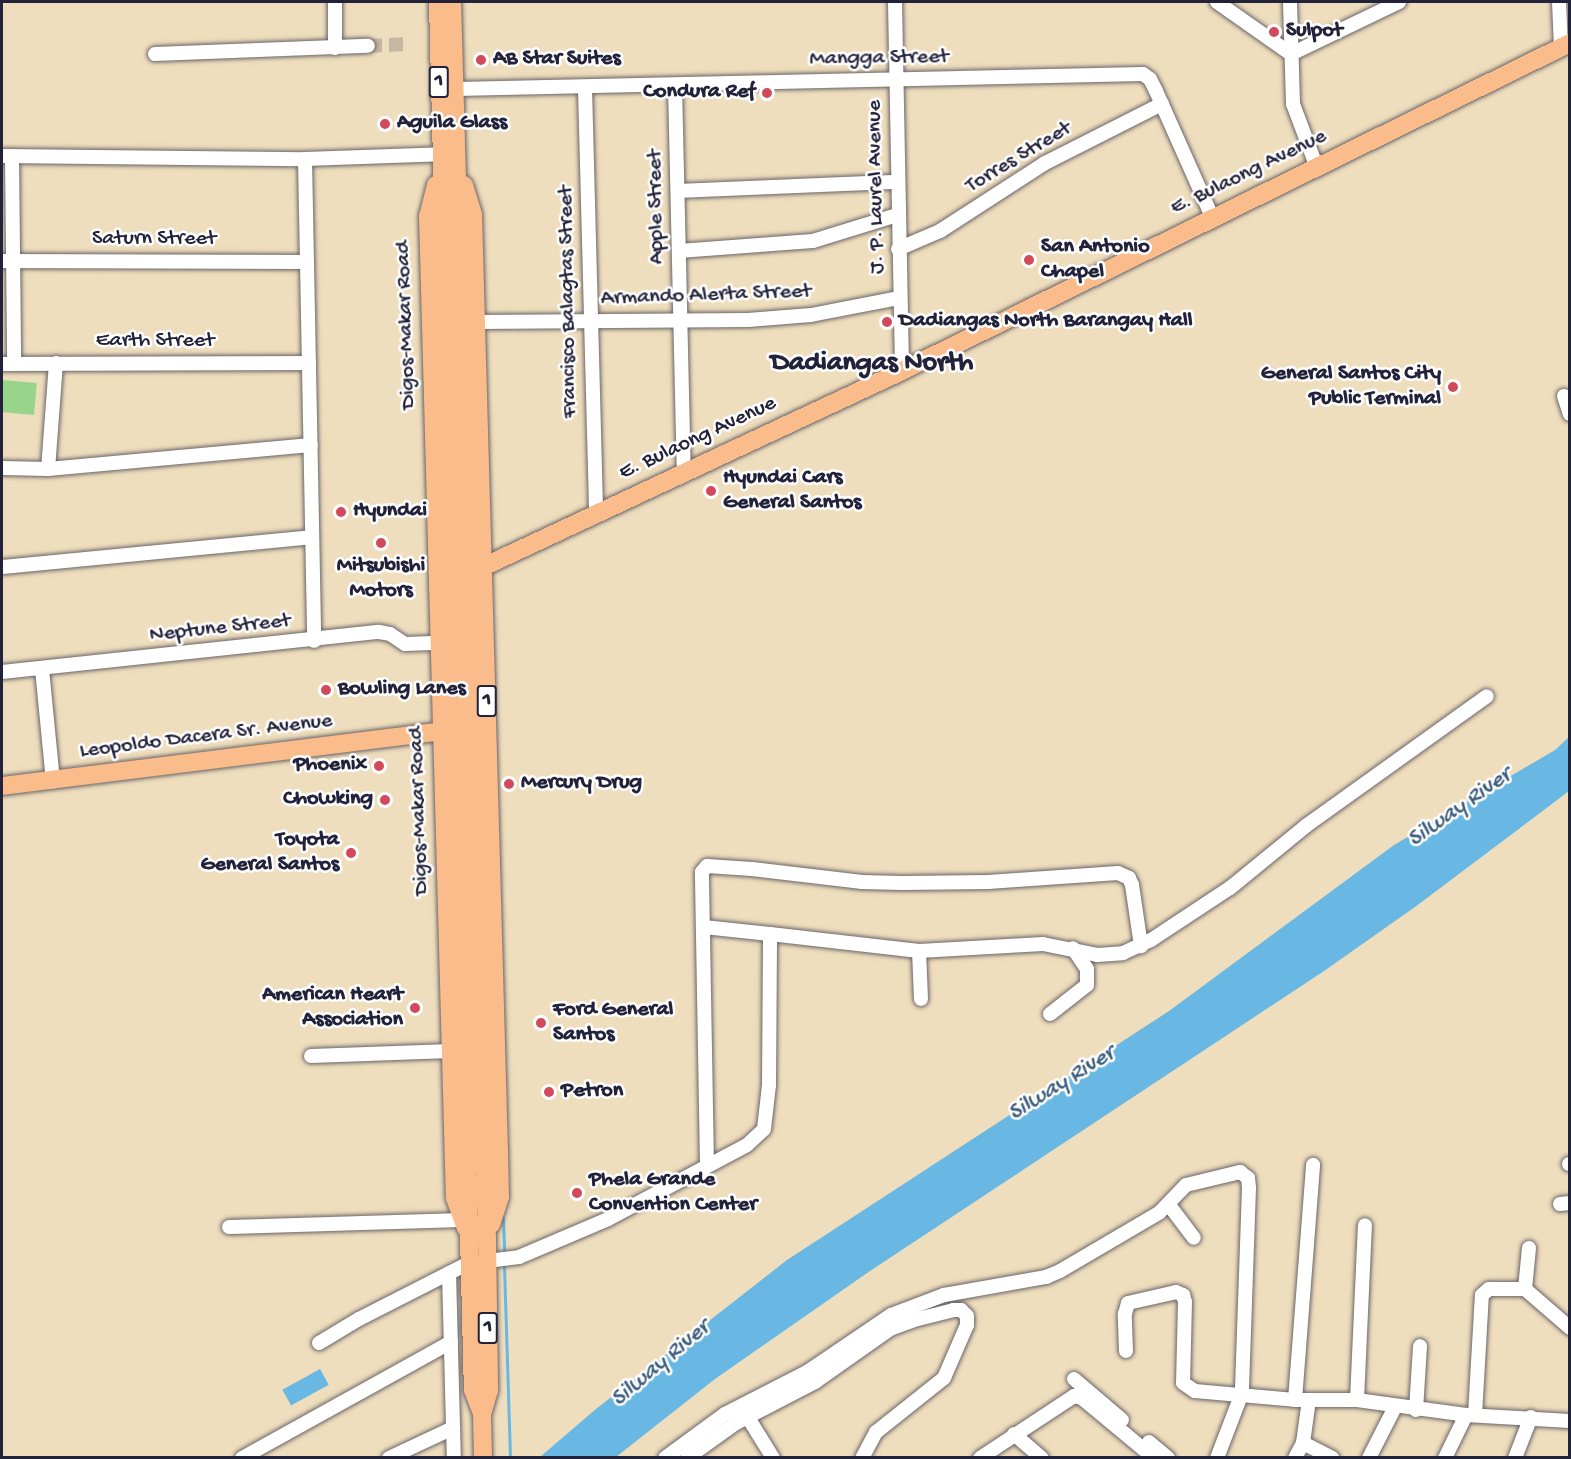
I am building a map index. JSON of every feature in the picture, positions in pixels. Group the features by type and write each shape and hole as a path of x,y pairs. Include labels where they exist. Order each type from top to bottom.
{"main road":[{"name":"Digos-Makar Road","path":"438,2 449,158 479,1240 473,1390 482,1414 483,1458"},
{"name":"Digos-Makar Road","path":"452,2 456,89 449,158 428,216 455,1198 463,1220 479,1240"},
{"name":"E. Bulaong Avenue","path":"438,588 483,569 684,472 902,371 1565,45"},
{"name":"Digos-Makar Road","path":"449,158 473,215 483,569 500,1197 479,1240"},
{"name":"Leopoldo Dacera Sr. Avenue","path":"2,786 487,726"}],"street":[{"path":"335,2 336,48"},
{"name":"J. P. Laurel Avenue","path":"895,2 897,215 902,371"},
{"path":"1217,2 1291,54"},
{"path":"1290,2 1293,104 1317,168"},
{"path":"1291,54 1399,2"},
{"path":"1559,2 1565,45"},
{"path":"155,54 368,46"},
{"name":"Mangga Street","path":"456,89 585,88 1143,74 1150,79 1212,217"},
{"name":"Apple Street","path":"675,86 684,472"},
{"name":"Francisco Balagtas Street","path":"585,88 596,514"},
{"name":"Torres Street","path":"898,249 940,231 1045,163 1162,104"},
{"path":"8,363 7,156 449,158"},
{"path":"305,159 315,641"},
{"path":"678,191 897,182"},
{"path":"679,251 813,241 897,215"},
{"name":"Saturn Street","path":"8,261 307,262"},
{"name":"Armando Alerta Street","path":"476,322 681,320 811,315 899,298"},
{"name":"Earth Street","path":"8,363 309,363"},
{"path":"48,469 56,363"},
{"path":"1563,396 1569,414"},
{"path":"2,468 48,469 310,445"},
{"path":"2,567 312,537"},
{"name":"Neptune Street","path":"2,672 315,641 380,632 390,634 405,644 440,643"},
{"path":"42,669 53,781"},
{"path":"704,927 919,951 1005,944 1043,944 1109,956 1141,946 1230,888 1307,825 1487,696"},
{"path":"707,1165 702,872 711,865 862,882 902,883 988,882 1108,872 1125,875 1132,885 1141,946"},
{"path":"319,1343 372,1312 449,1273 479,1261 519,1257 608,1219 747,1145 764,1130 767,1121 770,934"},
{"path":"1050,1014 1088,985 1087,969 1073,948"},
{"path":"919,951 921,999"},
{"path":"311,1056 451,1051"},
{"path":"1295,1458 1303,1443 1302,1400 1313,1165"},
{"path":"665,1458 725,1414 807,1372 891,1315 924,1300 944,1295 1046,1277 1060,1271 1168,1205 1186,1185 1236,1172 1244,1173 1248,1178 1242,1393 1217,1458"},
{"path":"1168,1205 1194,1238"},
{"path":"229,1227 463,1220"},
{"path":"1357,1401 1365,1225"},
{"path":"1525,1289 1529,1248"},
{"path":"449,1273 454,1458"},
{"path":"1445,1458 1470,1415 1484,1292 1489,1289 1525,1289 1569,1328"},
{"path":"1126,1351 1125,1314 1128,1303 1169,1292 1180,1293 1185,1302 1183,1383 1194,1391 1242,1393 1302,1400 1357,1401 1416,1410 1569,1421"},
{"path":"692,1456 747,1416 815,1382 898,1325 953,1310 961,1310 967,1316 967,1325 944,1378 876,1432 862,1458"},
{"path":"242,1458 451,1342"},
{"path":"1416,1410 1420,1346"},
{"path":"1074,1379 1168,1458"},
{"path":"980,1458 1066,1398 1077,1396 1154,1458"},
{"path":"1369,1458 1395,1407"},
{"path":"747,1416 773,1458"},
{"path":"1515,1458 1531,1417"},
{"path":"389,1458 453,1428"},
{"path":"1014,1434 1042,1458"},
{"path":"1303,1443 1332,1458"}],"green space":[{"path":"2,380 37,383 34,415 2,412"}],"water":[{"name":"Silway River","path":"1569,737 1569,791 1415,907 1324,971 870,1271 715,1379 616,1457 540,1457 596,1409 787,1260 1169,1011 1394,845 1555,750"},
{"path":"320,1369 329,1385 291,1406 282,1390"}],"waterway":[{"path":"503,1218 504,1254"},
{"path":"504,1266 510,1458"}],"tunnel":[{"path":"368,46 406,44"}],"place":[{"name":"Sulpot","path":"1274,32"},
{"name":"AB Star Suites","path":"481,60"},
{"name":"Condura Ref","path":"767,93"},
{"name":"Aguila Glass","path":"385,124"},
{"name":"San Antonio Chapel","path":"1029,260"},
{"name":"Dadiangas North Barangay Hall","path":"887,322"},
{"name":"General Santos City Public Terminal","path":"1453,387"},
{"name":"Hyundai Cars General Santos","path":"711,491"},
{"name":"Hyundai","path":"341,512"},
{"name":"Mitsubishi Motors","path":"381,543"},
{"name":"Bowling Lanes","path":"326,690"},
{"name":"Phoenix","path":"379,766"},
{"name":"Mercury Drug","path":"509,784"},
{"name":"Chowking","path":"385,800"},
{"name":"Toyota General Santos","path":"351,853"},
{"name":"American Heart Association","path":"415,1008"},
{"name":"Ford General Santos","path":"541,1023"},
{"name":"Petron","path":"549,1092"},
{"name":"Phela Grande Convention Center","path":"577,1193"}],"district":[{"name":"Dadiangas North","path":"872,364"}]}
